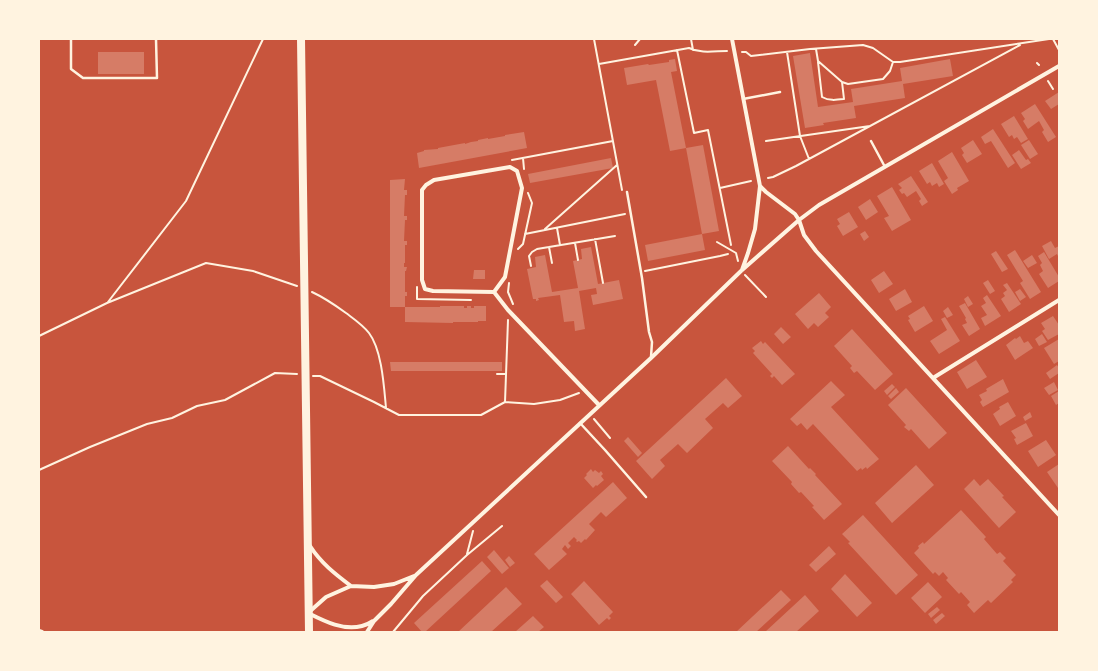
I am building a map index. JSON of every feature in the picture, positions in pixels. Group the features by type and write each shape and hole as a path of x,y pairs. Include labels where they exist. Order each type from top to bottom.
{"main road":[{"path":"302,39 309,632"}],"street":[{"path":"732,39 760,186 755,228 742,271"},
{"path":"367,632 374,621 416,575 651,358 742,271 799,220 819,205 1059,66"},
{"path":"510,167 517,171 522,188 510,255 505,277 494,292 433,291 425,289 422,280 422,190 426,184 434,180 510,167"},
{"path":"760,186 795,214 799,220 804,236 816,251 1059,515"},
{"path":"494,292 508,310 599,405"},
{"path":"933,378 1059,300"},
{"path":"308,542 321,561 334,574 351,586"},
{"path":"374,621 363,626 348,628 326,622 308,613 326,597 351,586 374,587 394,584 416,575"}],"lane":[{"path":"71,39 72,69 83,78 157,78 156,39"},
{"path":"744,98 780,92"},
{"path":"871,141 885,167"},
{"path":"627,192 641,272 649,332 652,342 651,358"},
{"path":"580,423 646,497"}],"path":[{"path":"107,303 186,201 263,39"},
{"path":"594,39 599,64 689,48 700,52 746,52 751,56 863,45 873,48 893,62 900,62 1049,39"},
{"path":"636,45 640,39"},
{"path":"691,39 694,50"},
{"path":"1053,39 1059,50"},
{"path":"768,178 773,177 871,126 1023,43"},
{"path":"816,49 822,97 826,100 844,99 845,96 842,82"},
{"path":"677,50 694,133 708,130 731,245"},
{"path":"787,52 800,136 808,159"},
{"path":"818,61 842,82 848,84 883,79 890,71 893,62"},
{"path":"1048,81 1053,89"},
{"path":"766,140 871,126"},
{"path":"508,161 613,141"},
{"path":"523,158 524,170"},
{"path":"543,231 617,165"},
{"path":"720,188 751,181"},
{"path":"514,252 523,244 532,202 527,189"},
{"path":"525,234 626,214"},
{"path":"557,228 560,245"},
{"path":"531,266 529,256 537,249 615,236"},
{"path":"595,239 603,283"},
{"path":"717,242 730,250"},
{"path":"575,243 578,260"},
{"path":"549,247 552,263"},
{"path":"641,272 728,254"},
{"path":"39,336 107,303 206,263 253,271 322,296 359,323 370,334 376,347 380,363 386,408"},
{"path":"510,279 508,292 515,309"},
{"path":"597,280 602,279"},
{"path":"417,284 417,299 477,300"},
{"path":"505,402 508,310"},
{"path":"497,374 506,374"},
{"path":"594,419 610,438"},
{"path":"467,555 477,518"},
{"path":"393,632 423,596 467,555 502,526"}],"building":[{"path":"98,52 144,52 144,74 98,74"},
{"path":"810,53 818,107 853,102 851,89 902,81 900,68 950,59 953,76 903,84 905,98 854,106 856,118 823,123 824,125 805,128 793,56"},
{"path":"675,59 677,71 671,72 686,148 670,151 656,80 627,85 624,68 669,62 669,60"},
{"path":"1059,92 1059,104 1051,109 1045,101"},
{"path":"1035,104 1056,137 1048,142 1042,132 1044,130 1039,121 1028,129 1023,121 1025,119 1021,113"},
{"path":"1014,116 1028,139 1021,143 1017,137 1014,139 1012,135 1009,137 1001,124"},
{"path":"993,129 1015,163 1008,168 991,141 985,144 981,137"},
{"path":"524,132 527,148 419,168 417,153 424,150 438,149"},
{"path":"973,140 982,154 967,163 962,155 964,153 961,148"},
{"path":"1029,140 1038,154 1030,159 1021,145"},
{"path":"703,145 719,231 702,234 686,148"},
{"path":"1019,150 1026,160 1028,159 1031,163 1021,169 1012,155"},
{"path":"952,152 969,181 957,188 958,190 952,194 944,181 948,178 938,161"},
{"path":"611,158 613,168 530,183 528,174"},
{"path":"932,163 944,184 939,187 937,183 932,186 930,182 927,184 919,171"},
{"path":"911,176 928,202 922,206 919,201 921,199 916,191 907,197 899,190 902,188 898,184"},
{"path":"405,179 404,190 407,190 407,195 405,195 404,216 407,216 407,220 405,220 404,241 407,241 407,245 405,245 404,267 407,267 405,271 405,292 407,292 407,296 405,296 405,307 390,307 390,180"},
{"path":"892,187 911,220 892,231 884,218 889,216 877,196"},
{"path":"870,199 878,212 866,220 858,207"},
{"path":"849,212 858,227 843,236 837,226 840,224 837,219"},
{"path":"865,231 869,237 864,241 860,234"},
{"path":"702,234 705,250 648,261 645,245"},
{"path":"1051,241 1055,248 1059,246 1059,258 1057,254 1049,259 1042,246"},
{"path":"591,247 598,284 619,280 623,299 593,305 591,295 597,294 596,288 579,291 585,329 575,331 574,321 564,322 560,295 538,298 539,300 536,301 536,299 533,299 527,269 536,267 535,257 545,255 552,292 578,288 573,261 582,259 581,249"},
{"path":"1015,250 1041,292 1030,299 1020,283 1023,281 1007,255"},
{"path":"996,251 1008,269 1002,272 991,254"},
{"path":"1044,252 1059,277 1059,281 1048,288 1039,274 1043,271 1040,265 1042,263 1038,256"},
{"path":"1032,255 1037,263 1028,268 1023,261"},
{"path":"474,270 485,270 485,279 473,279"},
{"path":"884,271 893,284 879,293 871,280"},
{"path":"988,280 995,291 990,294 983,283"},
{"path":"1007,283 1021,304 1009,312 1001,299 1005,296 1003,293 1007,290 1003,285"},
{"path":"905,289 912,302 896,311 889,299"},
{"path":"1020,289 1026,297 1020,301 1015,292"},
{"path":"819,293 831,307 825,313 829,317 818,327 814,323 808,329 795,314"},
{"path":"987,295 1001,316 985,326 981,318 987,315 981,306 986,303 983,298"},
{"path":"968,296 973,304 968,307 964,299"},
{"path":"965,303 980,329 969,336 962,325 967,323 966,318 959,306"},
{"path":"464,306 464,308 467,308 467,306 471,306 471,308 474,308 474,306 486,306 486,321 453,323 405,322 405,307"},
{"path":"924,306 933,321 915,332 908,320 910,319 908,316"},
{"path":"948,307 953,315 947,318 943,311"},
{"path":"1053,316 1059,325 1059,334 1048,340 1042,331 1045,329 1041,323"},
{"path":"945,317 960,341 939,354 930,341 947,330 941,319"},
{"path":"781,327 791,337 783,344 774,334"},
{"path":"852,329 893,374 875,390 857,371 854,373 850,368 852,366 834,346"},
{"path":"1042,334 1047,342 1039,346 1035,339"},
{"path":"1020,336 1024,343 1028,341 1033,348 1015,360 1006,345"},
{"path":"1059,339 1059,361 1054,364 1044,348"},
{"path":"761,341 763,344 765,342 795,374 782,385 774,376 772,378 770,376 772,374 753,353 755,351 752,348"},
{"path":"976,360 987,377 967,389 957,372"},
{"path":"390,362 502,362 502,371 391,371"},
{"path":"1057,365 1059,368 1059,373 1050,379 1046,373"},
{"path":"726,378 742,396 728,408 723,403 705,419 713,428 687,453 678,444 660,460 665,466 652,479 636,461"},
{"path":"1003,379 1009,392 983,407 980,402 982,400 979,395"},
{"path":"831,381 845,395 831,407 879,459 867,469 866,467 862,470 861,468 857,471 813,424 807,430 801,423 797,426 790,419"},
{"path":"1054,382 1058,390 1049,395 1044,388"},
{"path":"892,384 895,387 887,395 884,391"},
{"path":"896,388 899,392 891,399 888,396"},
{"path":"906,388 947,433 929,449 911,429 909,431 904,427 906,425 888,405"},
{"path":"1059,391 1059,403 1056,405 1051,396"},
{"path":"1008,402 1016,416 1000,426 993,414 1000,409 999,407"},
{"path":"1030,412 1032,417 1025,421 1023,417"},
{"path":"1026,423 1033,436 1017,445 1014,439 1016,438 1011,431"},
{"path":"628,437 642,453 638,457 624,441"},
{"path":"1046,440 1056,455 1038,467 1028,451"},
{"path":"788,446 809,469 810,468 816,474 815,475 842,504 824,520 812,507 814,506 801,492 799,493 791,484 792,482 772,461"},
{"path":"1059,464 1059,487 1058,488 1047,472"},
{"path":"916,465 934,485 892,523 875,503"},
{"path":"591,469 593,472 595,470 599,473 601,471 603,474 601,476 604,480 593,488 584,478"},
{"path":"974,479 980,486 988,479 1004,496 1002,497 1016,512 999,528 964,489"},
{"path":"613,482 627,498 606,517 601,512 589,524 595,530 586,540 585,539 581,543 579,541 577,542 574,537 568,543 571,546 568,549 565,545 562,549 567,554 549,570 534,554"},
{"path":"961,510 986,537 984,539 997,554 1000,552 1006,558 1003,561 1016,575 1011,580 1013,582 991,603 988,600 974,613 967,605 970,602 961,592 959,594 946,580 948,578 943,572 939,576 935,572 933,574 914,553 919,548 918,546 923,542 924,544"},
{"path":"863,515 918,575 896,595 848,543 850,542 842,534"},
{"path":"829,546 836,554 816,572 809,565"},
{"path":"494,550 509,568 502,574 487,557"},
{"path":"509,556 515,563 510,567 505,560"},
{"path":"482,561 491,571 425,632 422,632 414,623"},
{"path":"845,574 872,603 857,617 831,589"},
{"path":"547,580 563,597 556,603 540,586"},
{"path":"584,581 613,612 609,616 611,618 609,620 607,618 599,625 571,594"},
{"path":"928,582 942,597 925,613 911,598"},
{"path":"506,587 522,604 491,632 458,632"},
{"path":"781,590 791,600 756,632 736,632"},
{"path":"805,595 819,611 796,632 765,632"},
{"path":"937,607 940,610 931,618 928,614"},
{"path":"942,613 945,616 936,624 933,620"},
{"path":"533,616 544,627 538,632 515,632"}]}
